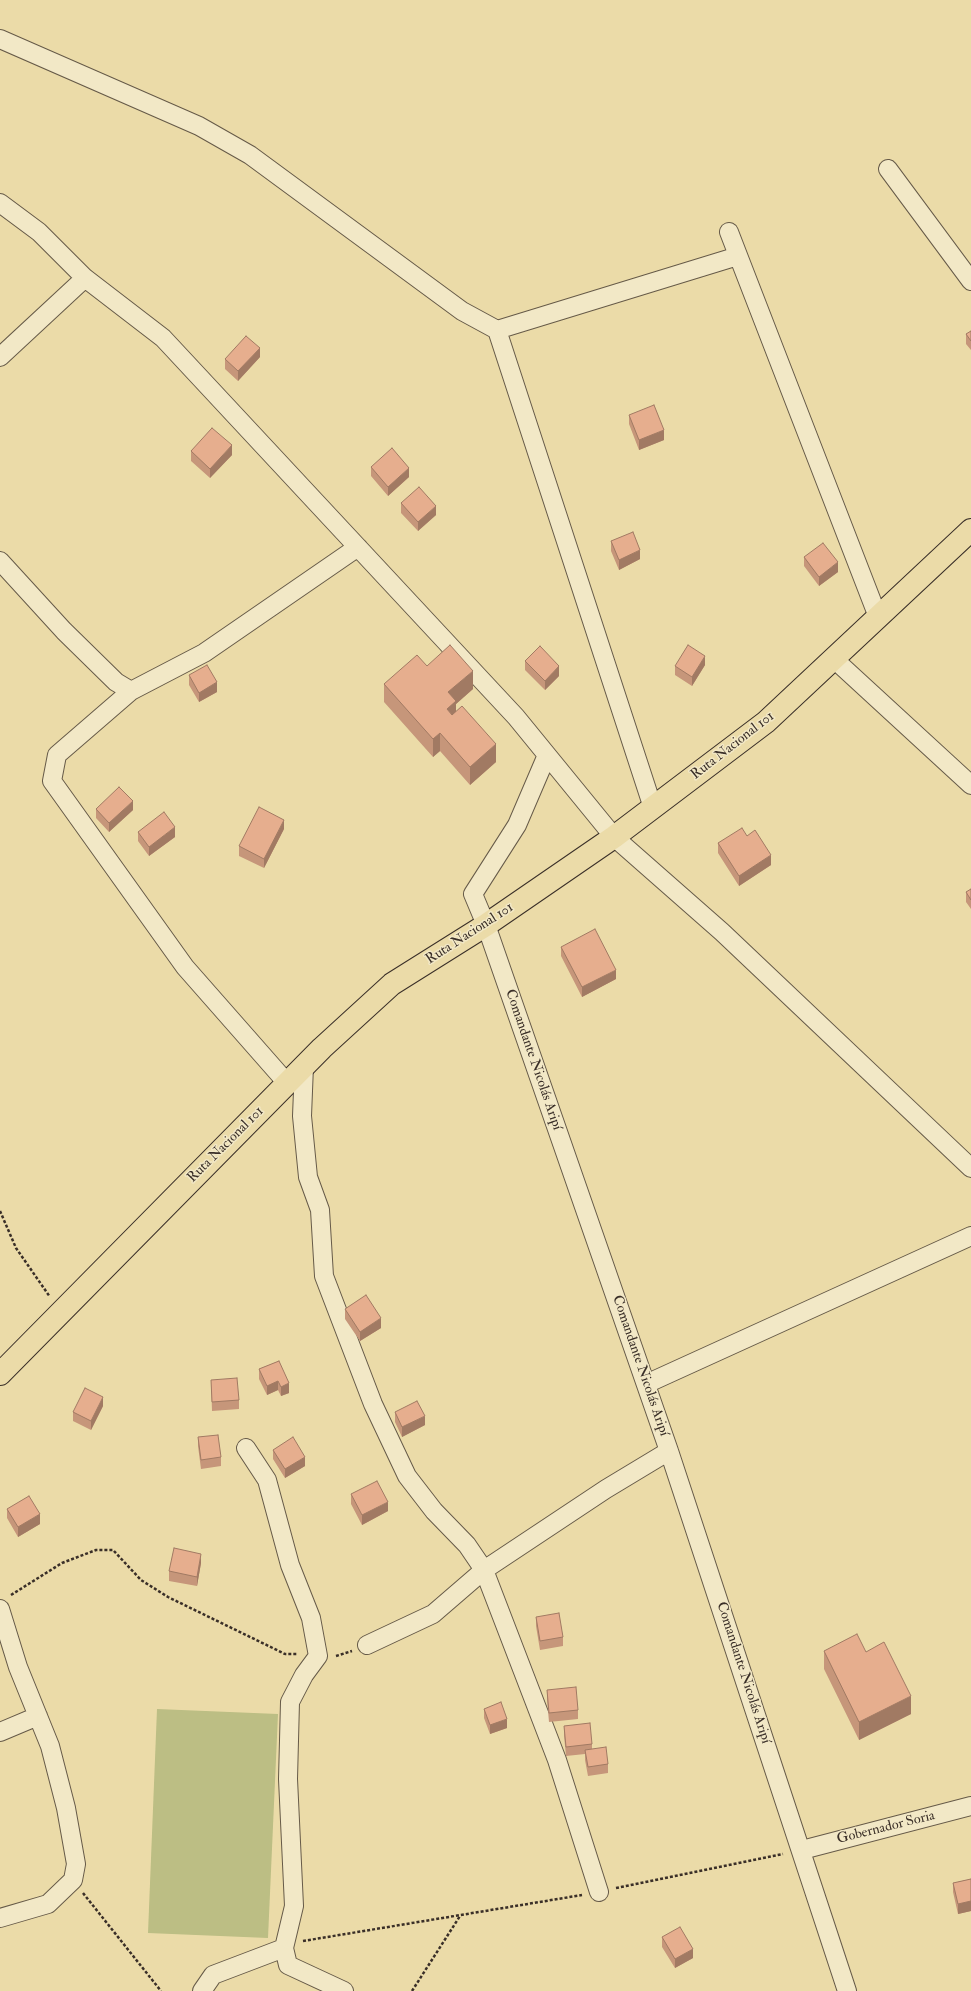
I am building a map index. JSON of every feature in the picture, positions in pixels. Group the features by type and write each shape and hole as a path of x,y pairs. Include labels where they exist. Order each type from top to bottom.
{"main road":[{"name":"Ruta Nacional 101","path":"0,1374 304,1066 392,984 486,925 614,837 766,722 971,530"}],"street":[{"path":"0,39 199,126 250,155 462,312 498,330 738,256"},
{"path":"888,170 971,281"},
{"path":"0,203 39,232 85,278 163,338 516,718 614,837 722,932 968,1159"},
{"path":"729,232 878,617"},
{"path":"0,357 85,278"},
{"path":"498,330 654,808"},
{"path":"287,1083 185,967 52,781 57,755 131,691 204,654 358,547"},
{"path":"0,561 64,631 116,682 131,691"},
{"path":"834,659 971,785"},
{"name":"Comandante Nicolás Aripí","path":"547,755 517,825 473,894 486,925 669,1451 802,1850 847,1991"},
{"path":"304,1066 302,1116 308,1177 320,1210 324,1276 373,1404 407,1476 434,1511 467,1545 484,1570 557,1760 599,1892"},
{"path":"646,1384 971,1236"},
{"path":"246,1448 267,1480 290,1565 311,1618 318,1656 304,1675 290,1702 288,1779 294,1906 284,1948 288,1965 344,1991"},
{"path":"367,1645 433,1614 484,1570 606,1489 669,1451"},
{"path":"0,1918 48,1904 73,1880 76,1864 66,1808 50,1746 18,1667 3,1603"},
{"path":"0,1732 38,1716"},
{"name":"Gobernador Soria","path":"802,1850 971,1806"},
{"path":"202,1991 213,1975 284,1948"}],"path":[{"path":"0,1210 16,1248 61,1313"},
{"path":"3,1603 62,1563 96,1550 113,1550 141,1580 168,1597 285,1654 332,1657 367,1645"},
{"path":"301,1942 599,1892 802,1850"},
{"path":"73,1880 161,1991"},
{"path":"412,1991 460,1915"}],"green space":[{"path":"157,1709 278,1714 268,1938 148,1933"}],"building":[{"path":"971,331 971,341 966,334"},
{"path":"246,336 260,348 238,371 225,359"},
{"path":"654,405 664,430 639,440 629,415"},
{"path":"212,428 232,445 210,469 191,451"},
{"path":"392,448 409,468 388,487 371,467"},
{"path":"419,487 436,506 418,522 401,503"},
{"path":"633,532 640,550 619,560 611,541"},
{"path":"823,543 838,562 819,577 804,557"},
{"path":"450,645 473,671 448,692 456,701 447,709 452,715 462,706 496,744 470,767 440,733 433,739 384,684 417,655 427,666"},
{"path":"688,645 705,656 692,677 675,666"},
{"path":"540,646 559,666 545,681 525,661"},
{"path":"207,665 217,682 199,693 189,675"},
{"path":"119,787 133,801 109,823 96,809"},
{"path":"259,807 284,820 264,859 239,846"},
{"path":"164,812 175,827 149,847 138,832"},
{"path":"742,828 747,836 755,830 771,855 739,876 718,843"},
{"path":"971,889 971,900 966,892"},
{"path":"595,929 616,970 582,987 561,947"},
{"path":"366,1295 381,1318 360,1332 345,1309"},
{"path":"279,1361 289,1383 281,1387 278,1381 267,1386 259,1369"},
{"path":"237,1378 239,1400 212,1402 211,1380"},
{"path":"85,1388 103,1397 91,1421 73,1412"},
{"path":"417,1401 425,1416 402,1427 395,1412"},
{"path":"218,1435 221,1457 201,1460 198,1437"},
{"path":"293,1437 305,1457 285,1469 273,1450"},
{"path":"377,1481 388,1502 362,1515 351,1494"},
{"path":"29,1496 40,1514 18,1527 7,1509"},
{"path":"174,1548 201,1554 197,1577 169,1571"},
{"path":"559,1613 563,1637 540,1641 536,1617"},
{"path":"857,1634 866,1652 884,1642 911,1696 859,1722 824,1651"},
{"path":"576,1687 578,1710 549,1713 547,1690"},
{"path":"501,1702 507,1719 490,1725 484,1709"},
{"path":"590,1723 592,1744 566,1747 564,1726"},
{"path":"606,1747 608,1764 588,1767 585,1750"},
{"path":"971,1879 971,1901 958,1904 953,1883"},
{"path":"680,1927 693,1949 675,1959 662,1937"}]}
